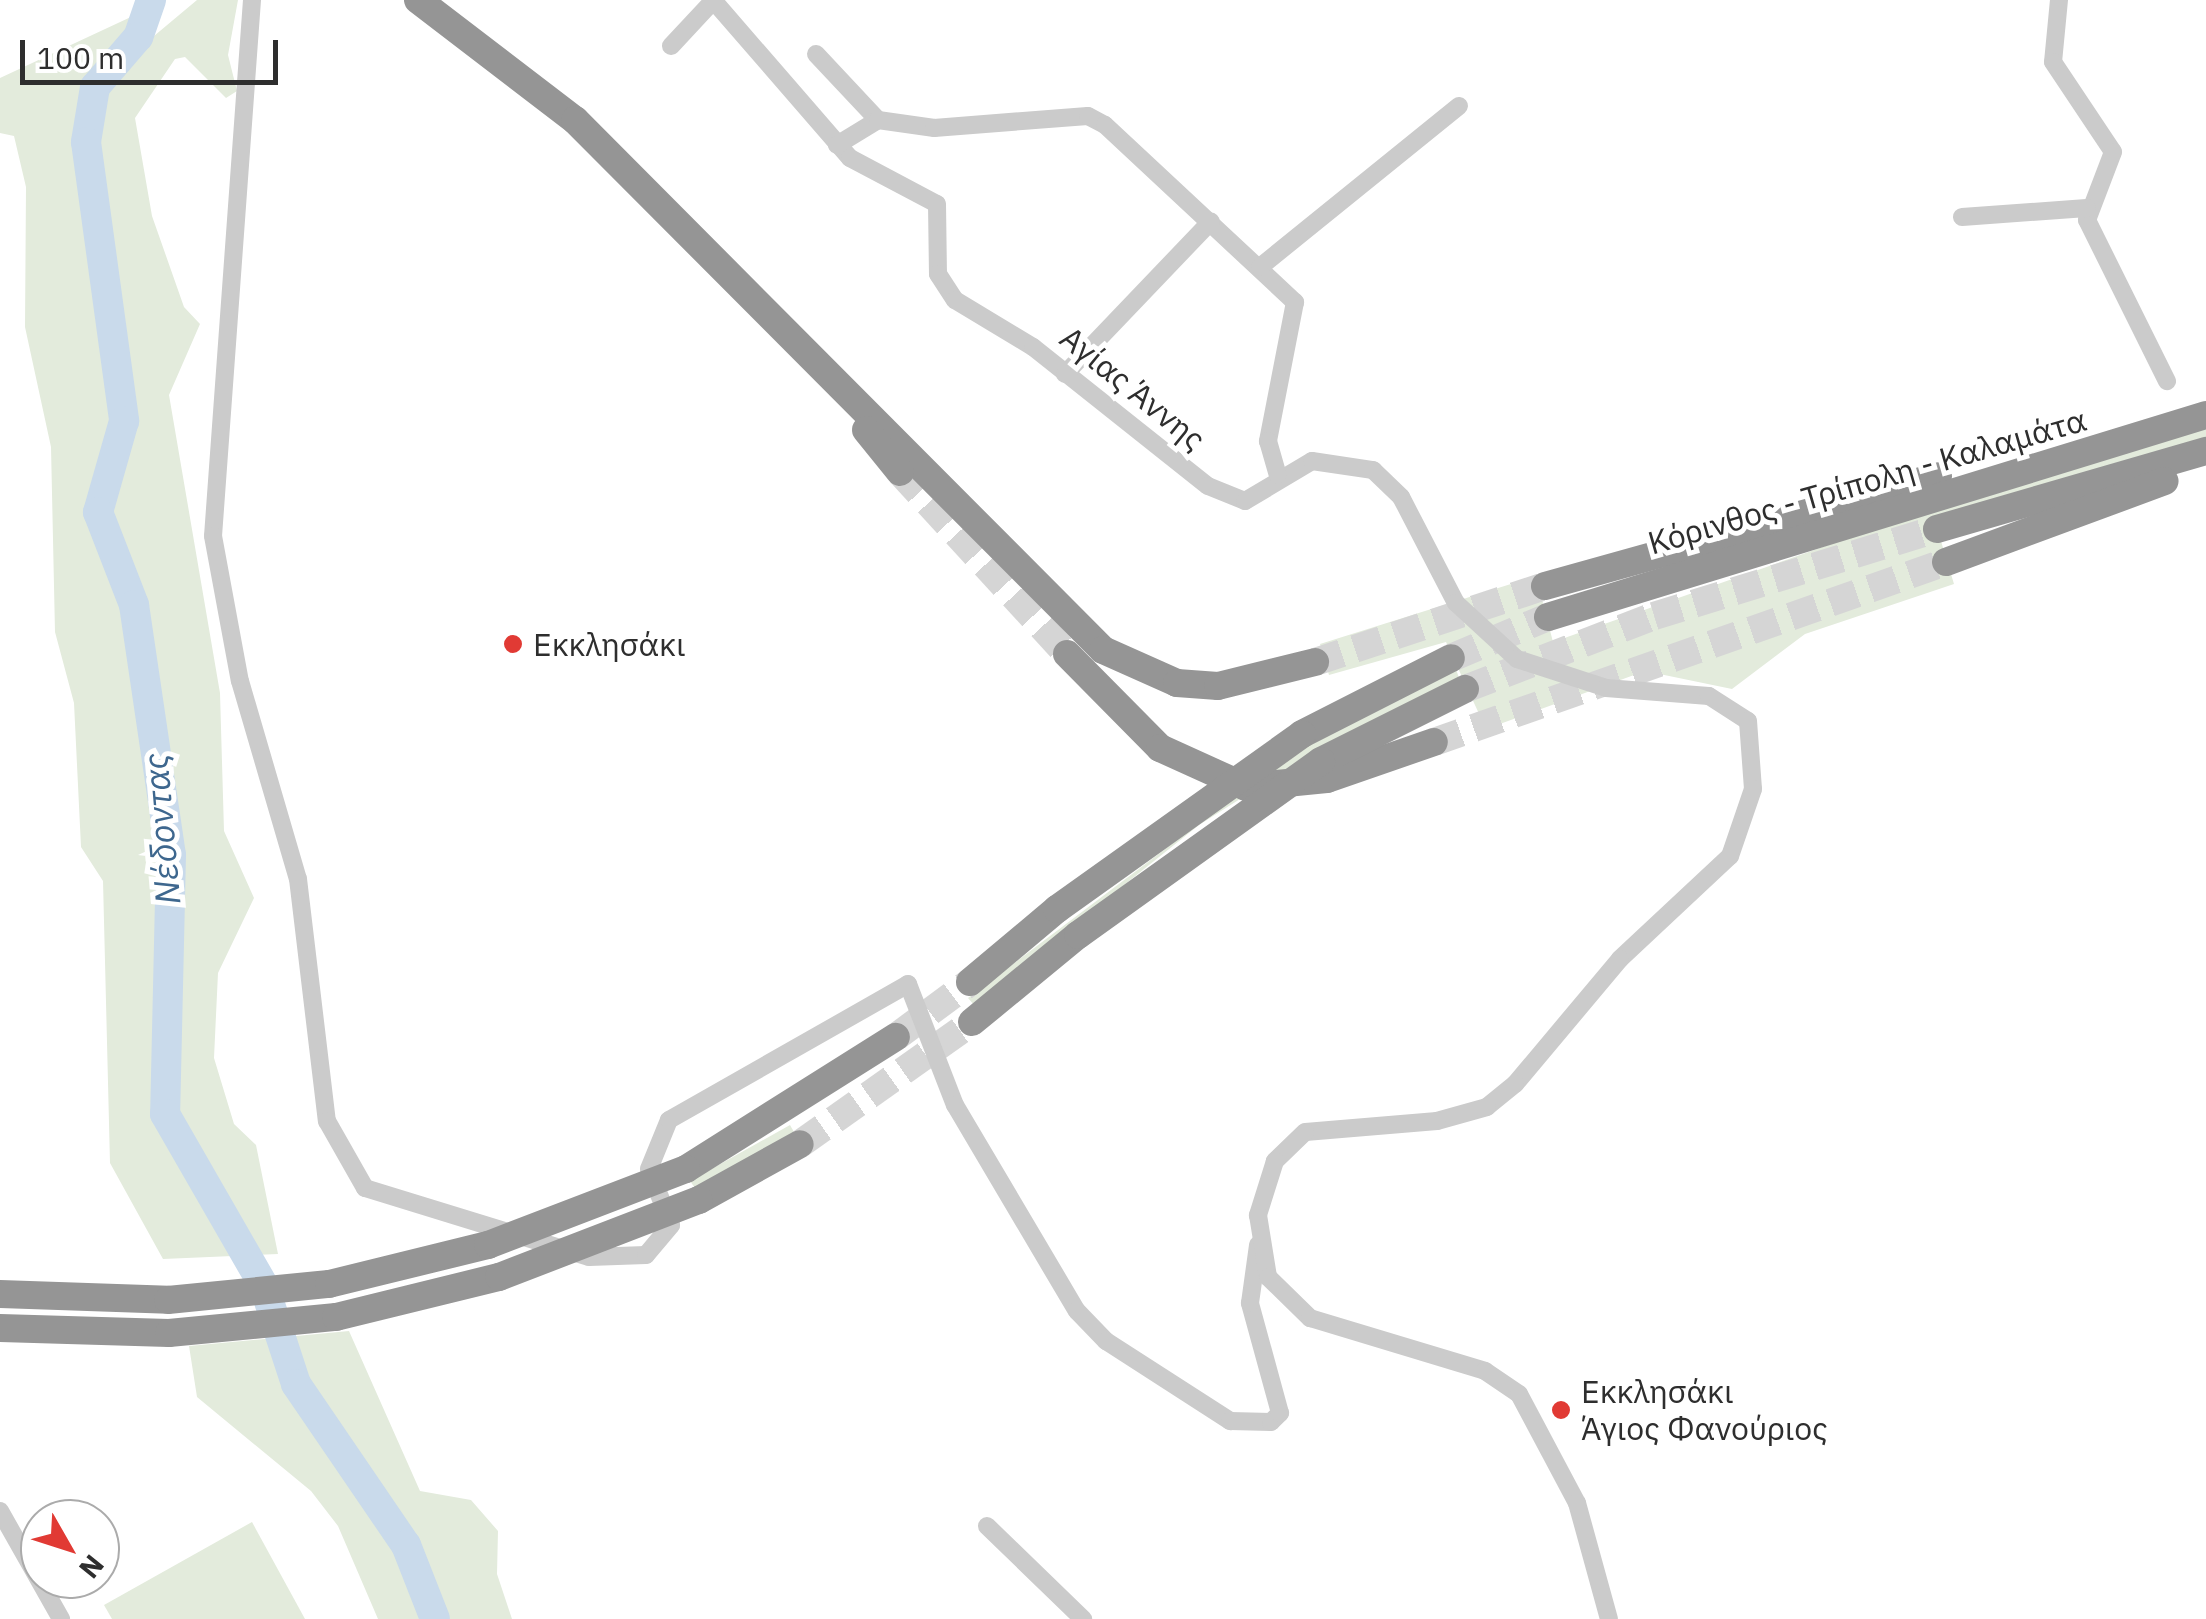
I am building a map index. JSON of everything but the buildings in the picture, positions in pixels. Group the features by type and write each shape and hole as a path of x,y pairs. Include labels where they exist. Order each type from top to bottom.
{"highway":[{"path":"418,0 574,120 760,302 1103,650 1177,682 1218,686 1315,662"},
{"path":"760,302 900,472"},
{"path":"1545,586 1773,515 2206,412"},
{"name":"Κόρινθος - Τρίπολη - Καλαμάτα","path":"1548,617 2206,412"},
{"name":"Κόρινθος - Τρίπολη - Καλαμάτα","path":"1938,529 2206,451"},
{"path":"1946,562 2206,464"},
{"path":"1066,654 1160,748 1246,787 1327,779 1434,742"},
{"path":"970,982 1057,909 1302,734 1451,658"},
{"path":"972,1022 1078,934 1321,761 1466,688"},
{"path":"0,1294 168,1300 329,1284 502,1240 686,1169 896,1037"},
{"path":"0,1328 169,1334 336,1317 515,1272 699,1200 800,1144"}],"street":[{"name":"Αγίας Άννης","path":"252,0 214,536 240,681 298,879 327,1121 364,1188 589,1257 646,1256 671,1225 649,1169 669,1120 737,1089 908,984 955,1105 1076,1311 1106,1341 1230,1420 1271,1422 1280,1412 1250,1303 1265,1186 1290,1142 1322,1126 1437,1121 1487,1107 1620,959 1718,872 1746,826 1754,736 1738,711 1701,694 1572,680 1517,658 1456,603 1394,486 1364,467 1312,461 1278,475 1245,501 1212,489 1065,374 948,293 932,198 838,145 713,0"},
{"path":"671,46 713,0"},
{"path":"2059,0 2053,62 2113,152 2087,208 2167,382"},
{"path":"816,54 878,120 934,128 1091,117 1211,221 1296,306 1268,440 1278,475"},
{"path":"1260,266 1459,106"},
{"path":"838,145 878,120"},
{"path":"1962,217 2087,208"},
{"path":"1065,374 1211,221"},
{"path":"1258,1244 1268,1277 1310,1318 1484,1371 1519,1394 1577,1504 1609,1619"},
{"path":"0,1511 61,1619"},
{"path":"987,1526 1082,1619"}],"green space":[{"path":"197,0 238,0 228,55 237,91 226,98 185,57 175,59 135,118 152,216 184,307 200,324 169,395 220,693 224,831 254,898 218,973 214,1058 234,1124 256,1145 278,1254 163,1259 110,1163 103,881 81,847 74,703 55,632 51,447 25,327 26,187 14,136 0,133 0,78 133,16 154,36"},
{"path":"2206,428 2206,437 2143,458 1934,518 1954,584 1805,634 1732,689 1645,671 1486,729 1446,642 1329,675 1320,644 1536,576 1553,642 1931,509"},
{"path":"1456,669 1459,678 1330,742 1199,825 974,1005 968,998 1287,757"},
{"path":"790,1125 794,1132 695,1188 690,1181"},
{"path":"349,1331 420,1491 471,1500 498,1531 497,1574 512,1619 378,1619 338,1526 311,1491 197,1397 189,1346"},
{"path":"252,1522 305,1619 112,1619 104,1605"}],"waterway":[{"name":"Νέδoντας","path":"151,0 138,37 95,87 86,142 124,421 98,512 134,605 171,855 165,1114 264,1286 296,1384 406,1545 435,1619"}],"tunnel":[{"path":"900,472 1067,654"},
{"path":"1465,689 1654,616 1937,529"},
{"path":"1434,742 1946,562"},
{"path":"1315,662 1545,586"},
{"path":"1451,658 1548,617"},
{"path":"896,1037 970,982"},
{"path":"800,1144 972,1022"}],"place":[{"name":"Εκκλησάκι","path":"513,644"},
{"name":"Εκκλησάκι Άγιος Φανούριος","path":"1561,1410"}]}
